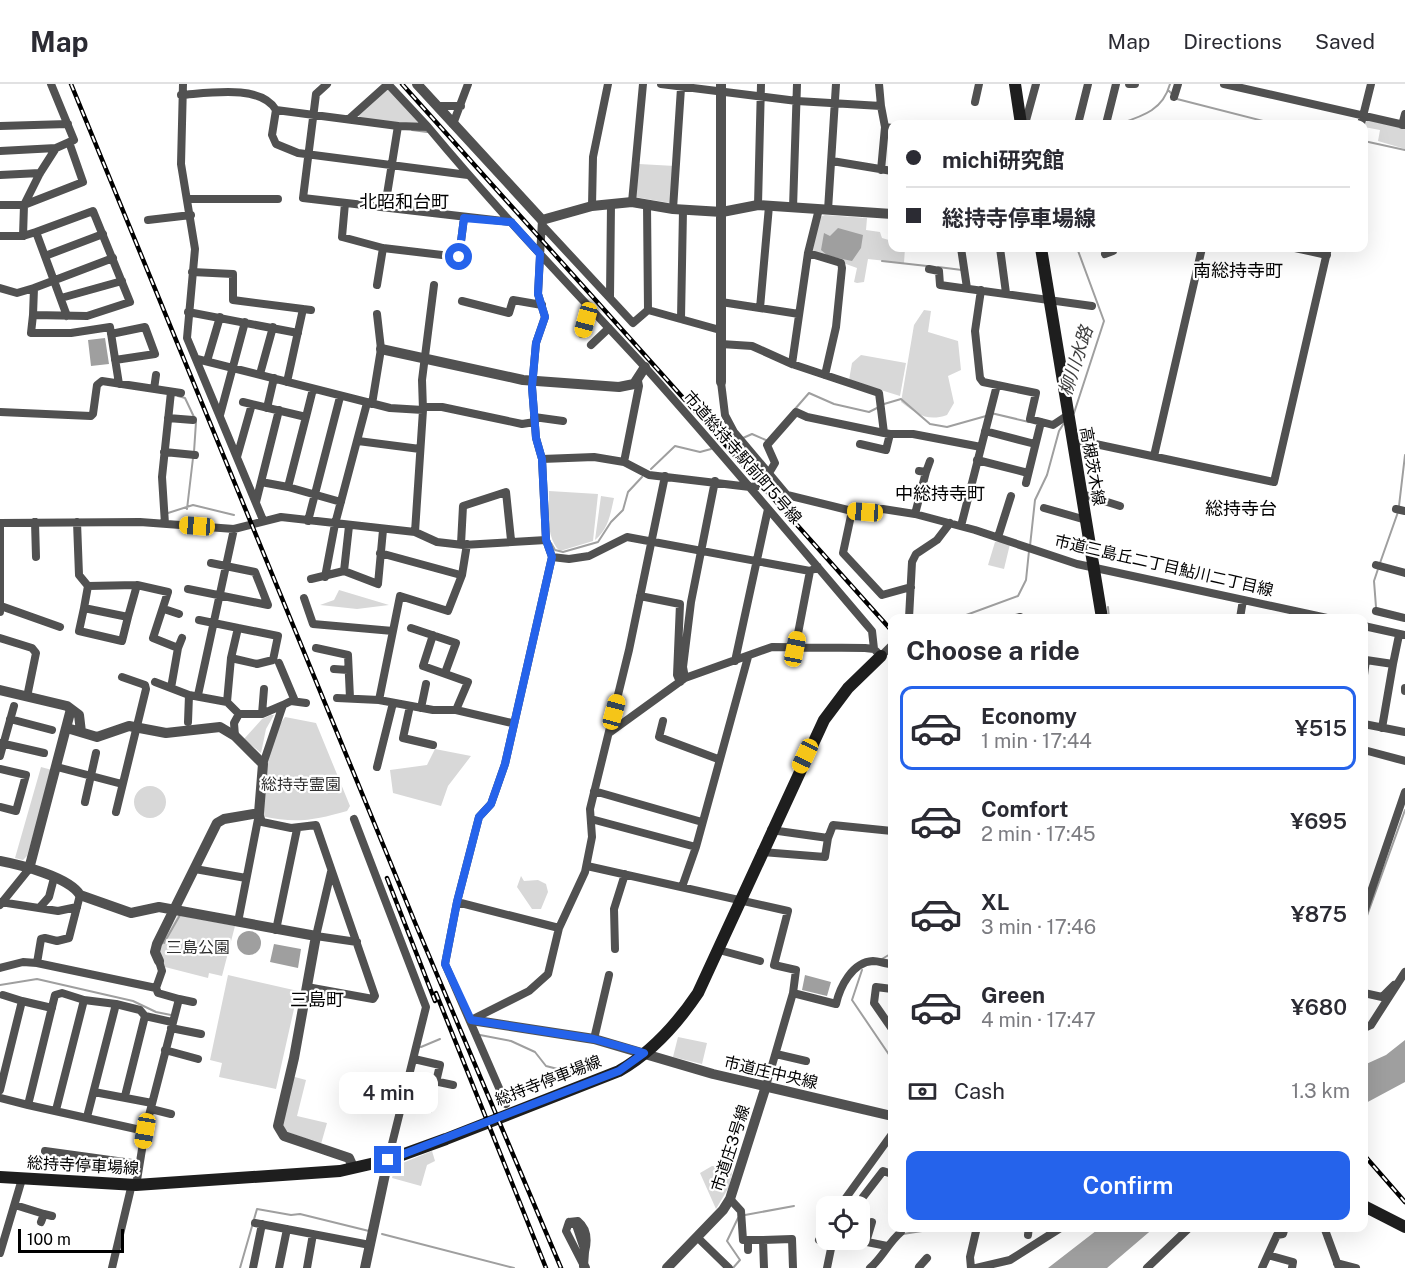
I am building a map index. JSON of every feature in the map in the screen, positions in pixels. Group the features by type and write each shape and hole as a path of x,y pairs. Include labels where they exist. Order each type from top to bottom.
{"main road":[{"path":"1015,84 1022,120"},
{"name":"高槻茨木線","path":"1042,252 1101,614"},
{"name":"総持寺停車場線","path":"0,1177 136,1185 321,1173 388,1160 608,1075 636,1061 681,1018 702,984 771,830 824,720 848,688 884,650"},
{"path":"1368,1208 1405,1227"}],"street":[{"path":"0,151 56,148 74,140 51,84"},
{"path":"183,84 181,94 182,164 195,249 187,338 263,520"},
{"path":"327,84 316,94 303,198 511,222"},
{"path":"349,119 388,84"},
{"name":"市道総持寺駅前町5号線","path":"388,84 468,175 645,367 750,487 814,569"},
{"path":"417,84 633,323 648,310 647,204"},
{"path":"453,124 468,84"},
{"path":"592,206 593,157 608,84"},
{"path":"632,202 643,84"},
{"path":"661,84 681,88 721,89 797,101 880,106"},
{"path":"760,308 764,206 761,84"},
{"path":"793,208 797,84"},
{"path":"792,364 808,253 824,210 832,162 837,84"},
{"path":"879,84 880,106 888,125"},
{"path":"975,102 979,84"},
{"path":"1024,120 1036,84"},
{"path":"1079,120 1088,84"},
{"path":"1107,120 1116,84"},
{"path":"1129,84 1135,84"},
{"path":"1174,97 1178,84"},
{"path":"1224,84 1259,88 1362,120 1371,84"},
{"path":"681,88 678,210 681,319"},
{"path":"721,89 721,382"},
{"path":"181,94 251,92 273,104 276,110 272,135 276,144 307,155 468,175"},
{"path":"438,106 461,106"},
{"path":"276,110 398,126 428,127"},
{"path":"1368,121 1404,125 1405,114"},
{"path":"0,126 68,124"},
{"path":"385,207 398,126"},
{"path":"881,171 888,132"},
{"path":"0,206 24,205 83,182 69,142"},
{"path":"23,236 24,205 56,148"},
{"path":"832,162 888,171"},
{"path":"0,175 40,173"},
{"path":"188,199 278,199"},
{"path":"542,222 592,206 632,202 678,210 722,212 764,206 888,214"},
{"path":"345,203 342,237 383,248 459,257 464,218"},
{"path":"610,297 611,204"},
{"path":"0,236 23,236 93,211 130,302 96,314 33,315"},
{"path":"148,220 191,215"},
{"path":"506,1104 445,964 457,902 479,817 491,804 498,788 552,557 546,540 542,459 535,419 532,381 536,343 545,317 538,294 542,222"},
{"path":"36,232 67,316"},
{"path":"45,256 102,234"},
{"path":"377,285 383,248"},
{"path":"962,252 967,288"},
{"path":"1001,252 1006,293"},
{"path":"1154,456 1201,252"},
{"path":"1074,444 1086,442 1275,482 1328,252"},
{"path":"808,253 841,263 842,268 836,327 825,375"},
{"path":"0,288 17,293 113,258"},
{"path":"929,269 939,271 940,285 1092,306"},
{"path":"192,272 233,274 233,300 307,310 298,333 287,382"},
{"path":"61,298 122,281"},
{"path":"415,532 421,477 420,449 424,409 422,380 434,285"},
{"path":"34,288 31,333 71,333 110,327 119,384"},
{"path":"981,290 975,331 980,378 983,382 1036,393 1030,419 1053,425 1068,415"},
{"path":"462,301 509,313 513,300 542,305"},
{"path":"721,302 799,314"},
{"path":"582,333 590,306"},
{"path":"648,310 720,330"},
{"path":"188,312 245,321 298,333"},
{"path":"325,577 335,524 369,403 381,349 377,314"},
{"path":"207,361 219,317"},
{"path":"219,416 245,321"},
{"path":"111,334 145,327 155,354 115,360"},
{"path":"260,374 273,327"},
{"path":"591,345 609,328"},
{"path":"721,344 752,346 792,364 879,393 887,433 886,450 860,444"},
{"path":"381,349 532,381 619,387 629,387 638,381 645,367"},
{"path":"197,359 369,403 424,409 462,410 522,424 535,419 563,421"},
{"path":"154,389 156,375"},
{"path":"267,408 274,378"},
{"path":"0,412 91,416 97,385 102,381 181,393"},
{"path":"624,462 639,386 638,381"},
{"name":"市道三島丘二丁目鮎川二丁目線","path":"721,382 725,415 734,432 787,495 852,511 883,509 915,514 998,537 1094,568 1308,614"},
{"path":"961,526 997,385"},
{"path":"288,488 314,389"},
{"path":"165,524 162,477 171,392"},
{"path":"308,521 340,397"},
{"path":"237,457 247,403 306,417"},
{"path":"256,502 279,410"},
{"path":"542,459 594,457 624,462 649,475 758,486 770,474 775,463 768,445 796,412 807,417 887,433 913,434 981,447"},
{"path":"168,418 193,420"},
{"path":"1026,483 1041,422"},
{"path":"985,431 1035,444"},
{"path":"358,441 420,449"},
{"path":"164,452 195,455"},
{"path":"977,460 1028,473"},
{"path":"915,514 923,472 930,461"},
{"path":"471,1020 529,991 541,981 552,964 559,928 587,866 590,809 653,541 664,476"},
{"path":"682,680 691,602 715,481"},
{"path":"261,482 341,502"},
{"path":"379,700 400,596 448,611 462,575 463,506 506,492 510,540"},
{"path":"1082,494 1120,506"},
{"path":"998,537 1011,496"},
{"path":"735,661 768,509"},
{"path":"852,511 843,553 882,594 911,587"},
{"path":"1049,512 1086,520"},
{"path":"60,627 0,609 0,523 165,524 234,529 281,517 415,532 437,542 464,544 546,540"},
{"path":"35,522 36,557"},
{"path":"77,522 79,575 88,586 79,630 122,641 137,585"},
{"path":"909,614 912,562 916,554 936,540 950,523"},
{"path":"344,572 349,526"},
{"path":"188,722 214,623 234,529"},
{"path":"311,579 344,572 378,584 383,530"},
{"path":"552,557 569,559 589,556 627,537 755,561 814,569 872,631 884,650"},
{"path":"380,553 457,574"},
{"path":"188,589 268,605 255,572 211,562"},
{"path":"1376,565 1405,573"},
{"path":"795,649 814,569"},
{"path":"88,586 137,585 168,592 153,638 178,648"},
{"path":"640,596 680,604 677,675 682,680"},
{"path":"304,598 313,624 393,632"},
{"path":"1241,614 1243,600"},
{"path":"84,608 128,617"},
{"path":"164,609 179,614"},
{"path":"1376,611 1405,618"},
{"path":"199,620 278,636 273,660 257,664 231,658"},
{"path":"1368,627 1402,635 1393,664 1382,728"},
{"path":"227,702 231,658 238,628"},
{"path":"411,628 456,643 443,674"},
{"path":"434,635 423,666 468,682 456,710"},
{"path":"0,638 32,648 36,653 27,697"},
{"path":"171,688 182,638"},
{"path":"609,733 682,680 772,647 884,650"},
{"path":"316,648 348,655 350,698"},
{"path":"682,886 696,847 718,759 748,657"},
{"path":"1368,660 1393,664"},
{"path":"279,663 295,701"},
{"path":"334,669 348,670"},
{"path":"116,812 145,685 122,677"},
{"path":"155,682 194,695 227,702 239,714 262,714 295,701 306,703"},
{"path":"421,708 426,684"},
{"path":"262,714 264,689"},
{"path":"0,690 67,706 79,715 81,732"},
{"path":"337,698 379,700 421,708 456,710 512,723"},
{"path":"377,767 393,703"},
{"path":"238,922 259,813 263,764 283,705"},
{"path":"0,756 14,706"},
{"path":"410,706 403,738 434,745"},
{"path":"1,903 29,869 71,709"},
{"path":"235,736 234,723 239,714"},
{"path":"10,719 52,730"},
{"path":"663,721 659,737 718,759"},
{"path":"67,728 97,737 129,726 166,734 234,723"},
{"path":"1368,725 1405,732"},
{"path":"220,727 235,736 263,764"},
{"path":"2,744 44,753"},
{"path":"1368,751 1405,760"},
{"path":"85,802 96,753"},
{"path":"57,767 122,784"},
{"path":"0,769 26,775 16,811 0,807"},
{"path":"594,791 702,822"},
{"path":"1368,900 1405,792"},
{"path":"259,813 262,822 297,829 316,825 375,996 373,999 307,987"},
{"path":"156,988 162,970 155,955 156,946 217,823 224,819 259,813"},
{"path":"354,819 423,994 426,1012 388,1160 364,1268"},
{"path":"591,819 696,847"},
{"path":"761,852 825,857 833,825 888,830"},
{"path":"276,930 297,829"},
{"path":"771,830 828,838"},
{"path":"0,861 49,876 76,888 80,895 130,913 155,907 276,930 357,942"},
{"path":"587,866 788,911 774,965 796,970 793,993 766,1086"},
{"path":"195,869 246,878"},
{"path":"331,871 278,1126 284,1136 349,1158 353,1167"},
{"path":"615,949 614,909 625,874"},
{"path":"41,906 49,897 49,876"},
{"path":"36,963 41,939 57,941 69,938 80,895"},
{"path":"457,902 559,928"},
{"path":"1,903 41,906 58,911 77,907"},
{"path":"23,916 24,906"},
{"path":"719,950 760,961"},
{"path":"793,993 836,1004 845,978 853,971 872,961 888,963"},
{"path":"0,968 23,962 36,963 82,975 156,988 159,993 193,1002"},
{"path":"1368,994 1382,997 1404,973"},
{"path":"1368,1026 1404,973"},
{"path":"594,1039 609,975"},
{"path":"888,988 876,987 874,1003 888,1023"},
{"path":"28,1105 55,995 62,993 84,1000 140,1010 145,1016 201,1034"},
{"path":"3,995 52,1008"},
{"path":"112,1268 131,1188 136,1185 145,1131 179,999"},
{"path":"56,1110 84,1000"},
{"path":"0,1090 22,1001"},
{"path":"87,1117 116,1004"},
{"path":"125,1096 145,1016"},
{"name":"市道庄中央線","path":"471,1020 594,1039 712,1074 888,1115"},
{"path":"165,1050 198,1059"},
{"path":"776,1054 806,1061"},
{"path":"414,1059 440,1065 436,1082"},
{"path":"410,1076 453,1085"},
{"name":"市道庄3号線","path":"667,1268 723,1210 730,1199 766,1086"},
{"path":"94,1092 125,1096 171,1114"},
{"path":"0,1098 145,1131"},
{"path":"402,1103 429,1109"},
{"path":"847,1196 888,1140"},
{"path":"45,1151 139,1164"},
{"path":"864,1196 882,1171 888,1173"},
{"path":"0,1253 22,1179"},
{"path":"730,1199 742,1216 743,1240 792,1239 793,1268"},
{"path":"15,1205 46,1217"},
{"path":"569,1222 576,1225 585,1267"},
{"path":"870,1229 872,1222"},
{"path":"253,1268 258,1223 370,1245"},
{"path":"279,1268 287,1229"},
{"path":"870,1268 885,1255 887,1246 900,1232"},
{"path":"971,1268 970,1257 976,1232"},
{"path":"976,1268 1010,1260 1054,1232"},
{"path":"1147,1268 1185,1232"},
{"path":"1262,1268 1277,1235 1284,1232"},
{"path":"1326,1232 1338,1266 1356,1268"},
{"path":"307,1268 313,1234"},
{"path":"698,1237 729,1268"},
{"path":"748,1240 748,1250"},
{"path":"763,1240 764,1268"},
{"path":"870,1243 887,1246"},
{"path":"829,1268 831,1250"},
{"path":"1268,1255 1293,1262 1292,1268"},
{"path":"919,1268 927,1258"}],"green space":[{"path":"386,89 419,122 418,126 360,118 358,115"},
{"path":"1368,118 1405,128 1405,149 1378,141 1380,130 1368,128"},
{"path":"639,164 675,166 670,203 635,197"},
{"path":"825,215 867,218 866,230 880,232 882,238 888,240 888,252 905,252 904,263 868,259 864,282 854,282 857,268 810,251 820,217"},
{"path":"924,310 931,311 928,332 958,341 961,370 948,376 954,403 947,415 934,418 923,416 901,402 914,325"},
{"path":"861,355 906,363 900,396 849,380 852,363"},
{"path":"549,491 598,494 593,541 560,551 550,531"},
{"path":"601,496 614,498 606,526 595,540"},
{"path":"995,542 1010,544 1004,569 988,565"},
{"path":"339,590 389,605 357,609 320,605 334,600"},
{"path":"274,715 266,729 261,753 244,739 262,719"},
{"name":"総持寺霊園","path":"285,717 316,723 350,806 347,811 305,820 285,820 262,816 265,778 273,739"},
{"path":"435,749 471,756 448,786 441,806 393,793 390,770 427,765"},
{"path":"41,767 52,770 27,856 23,860 15,858"},
{"path":"150,786 161,791 166,802 161,813 150,818 139,813 134,802 139,791"},
{"path":"521,876 524,881 538,880 546,884 548,892 541,909 532,909 517,887"},
{"name":"三島公園","path":"178,915 235,926 222,976 209,973 208,978 165,967 159,949"},
{"path":"228,975 298,991 276,1089 219,1077 222,1063 210,1060"},
{"path":"678,1037 707,1043 702,1064 673,1057"},
{"path":"291,1076 306,1080 297,1116 327,1123 321,1144 285,1131 280,1119"},
{"path":"432,1151 435,1161 427,1165 421,1186 392,1178 395,1166"},
{"path":"712,1166 733,1169 729,1187 716,1209 700,1173"}],"shaded area":[{"path":"838,228 863,235 861,248 852,261 828,256 821,250 824,233 830,236"},
{"path":"105,338 109,364 91,366 88,340"},
{"path":"249,931 254,932 260,938 260,948 254,954 249,955 244,954 238,948 237,943 238,938 244,932"},
{"path":"274,944 301,949 298,968 270,962"},
{"path":"805,975 831,982 827,996 802,990"},
{"path":"1405,1040 1405,1082 1368,1102 1368,1063 1386,1055"},
{"path":"1095,1232 1149,1232 1107,1268 1048,1268"}],"waterway":[{"name":"柳川水路","path":"1130,120 1144,115 1157,106 1167,93 1170,84"},
{"name":"柳川水路","path":"1168,90 1173,95"},
{"path":"1177,99 1259,120"},
{"path":"412,130 427,132"},
{"path":"1368,142 1405,150"},
{"name":"柳川水路","path":"1074,413 1104,321 1078,252"},
{"path":"882,261 927,266"},
{"path":"938,267 962,270"},
{"path":"795,409 809,393 834,404 869,412 879,407"},
{"path":"178,396 185,398 194,417"},
{"path":"884,404 901,399 930,424 947,427 986,416"},
{"path":"991,413 1029,422"},
{"path":"194,452 196,422"},
{"name":"柳川水路","path":"1030,546 1035,500 1047,475 1059,431 1064,423"},
{"path":"743,438 752,434 768,441"},
{"path":"651,469 675,446 700,452 711,449"},
{"path":"1399,506 1405,455"},
{"path":"187,509 193,458"},
{"path":"551,543 555,550 563,552 598,542 611,522 623,510 628,492 642,477"},
{"path":"168,513 193,505 234,515"},
{"path":"1380,563 1398,512"},
{"name":"柳川水路","path":"969,614 1018,596 1026,580 1029,551"},
{"path":"1376,607 1374,581 1378,569"},
{"path":"1108,607 1109,614"},
{"path":"1368,913 1405,810"},
{"path":"164,943 180,915"},
{"path":"882,959 888,955"},
{"path":"862,970 852,1000 888,1053"},
{"path":"0,985 37,979 133,1001 156,1012 171,1015"},
{"path":"480,1035 511,1041 535,1052 546,1066 581,1075"},
{"path":"421,1047 440,1039"},
{"path":"53,1156 136,1168"},
{"path":"745,1215 794,1206"},
{"path":"240,1268 257,1209 291,1215 300,1214 369,1231"},
{"path":"733,1268 740,1260 727,1241 738,1218"},
{"path":"903,1234 916,1232"},
{"path":"382,1234 514,1268"}],"railway":[{"path":"71,84 416,925 561,1268"},
{"path":"402,84 888,627"},
{"path":"387,878 435,1001"},
{"path":"436,993 546,1268"},
{"path":"1368,1160 1405,1202"}],"district":[{"name":"北昭和台町","path":"404,202"},
{"name":"南総持寺町","path":"1238,271"},
{"name":"中総持寺町","path":"940,494"},
{"name":"総持寺台","path":"1241,509"},
{"name":"三島町","path":"317,1000"}],"route":[{"path":"388,1160 619,1071 636,1061 644,1053 594,1039 471,1020 445,964 457,902 479,817 491,804 505,764 512,723 552,557 546,540 546,502 542,459 536,438 532,387 536,343 545,317 538,294 540,254 511,222 464,218 459,257"}]}
